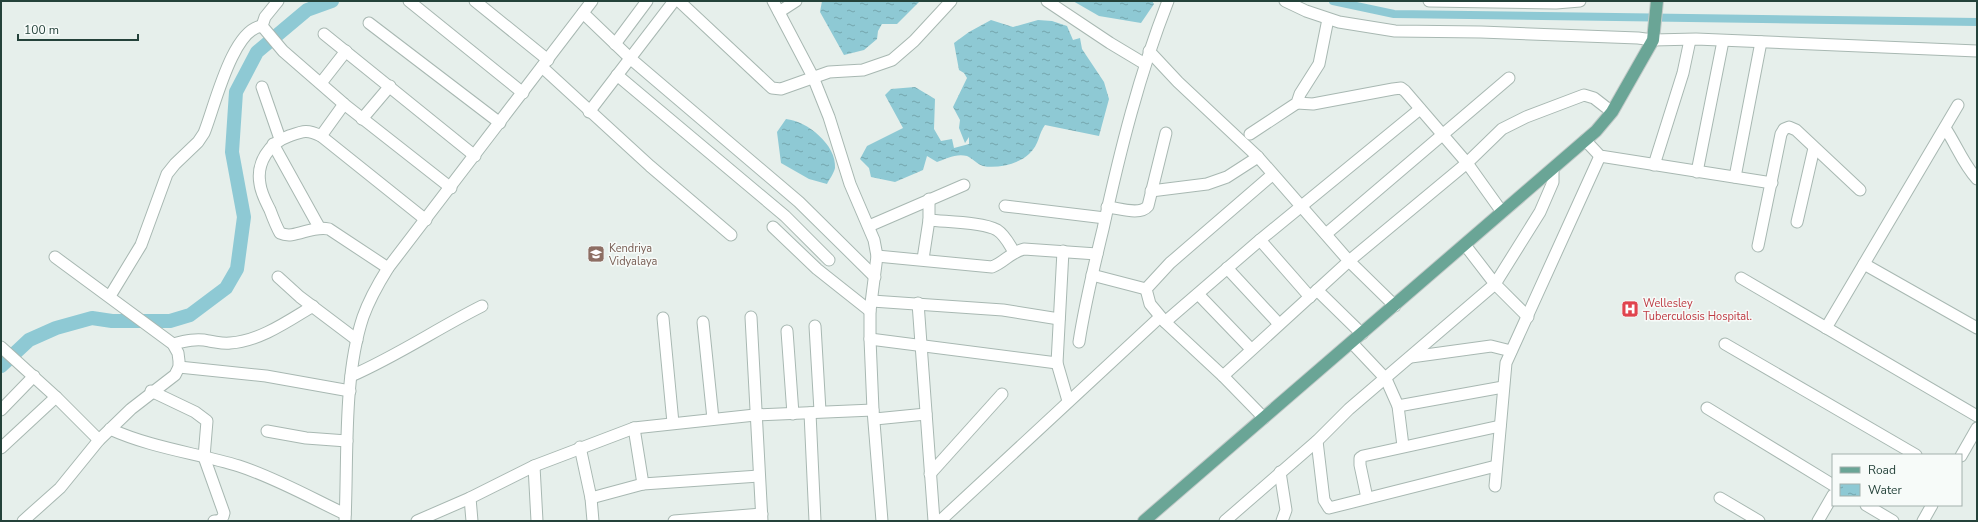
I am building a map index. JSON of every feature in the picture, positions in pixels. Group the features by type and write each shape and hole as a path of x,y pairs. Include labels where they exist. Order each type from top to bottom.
{"main road":[{"path":"1144,521 1395,306 1585,140 1612,112 1654,37 1657,3"}],"street":[{"path":"264,29 264,17 278,1"},
{"path":"409,1 523,93"},
{"path":"475,1 545,64 590,112 731,235"},
{"path":"110,429 126,436 167,449 241,467 288,487 345,518 350,391 357,340 370,300 388,268 451,188 592,1"},
{"path":"615,44 648,1"},
{"path":"590,112 674,1"},
{"path":"773,1 813,77 850,184 874,240 877,256 876,277 871,306 870,340 882,521"},
{"path":"779,12 796,1"},
{"path":"684,2 772,88 781,89 829,72 863,70 892,60 914,41 951,1"},
{"path":"1047,1 1110,43 1145,64"},
{"path":"1079,342 1084,305 1097,254 1119,153 1149,50 1168,1"},
{"path":"1285,1 1328,19 1395,31 1481,32 1638,38 1654,37 1690,40 1723,40 1977,51"},
{"path":"1429,1 1580,1"},
{"path":"583,14 631,59 799,202 876,277"},
{"path":"1297,103 1300,94 1319,64 1328,19"},
{"path":"369,23 500,123"},
{"path":"110,296 141,245 167,174 175,164 198,142 204,133 231,57 246,36 257,27 264,29 283,51 362,119 451,188"},
{"path":"324,34 475,156"},
{"path":"1654,165 1683,73 1690,40"},
{"path":"1697,172 1723,40"},
{"path":"1734,178 1761,42"},
{"path":"1149,50 1182,86 1258,157 1272,175 1349,261 1395,306"},
{"path":"321,83 346,51"},
{"path":"617,76 784,216 829,260"},
{"path":"1326,234 1509,78"},
{"path":"362,119 390,86"},
{"path":"262,87 276,142 319,227"},
{"path":"1250,134 1297,103 1314,104 1401,88 1467,163 1502,212"},
{"path":"1223,376 1349,261 1467,163 1502,130 1526,117 1572,98 1584,95 1594,98 1612,112"},
{"path":"321,136 344,104"},
{"path":"1826,328 1958,105"},
{"path":"940,521 1068,401 1163,320 1198,294 1260,240 1420,109"},
{"path":"1758,246 1781,134 1784,129 1789,127 1796,130 1860,190"},
{"path":"1945,128 1959,150 1965,164 1977,179"},
{"path":"388,268 335,232 319,227 290,236 280,233 260,184 260,170 265,155 276,142 306,130 321,136 426,220"},
{"path":"1005,206 1106,212 1142,211 1148,206 1166,133"},
{"path":"1585,140 1600,156 1772,183"},
{"path":"1797,222 1814,148"},
{"path":"1495,486 1506,363 1600,156"},
{"path":"1152,191 1207,184 1227,177 1258,157"},
{"path":"1225,521 1317,441 1349,409 1386,379 1495,284 1540,212 1552,182 1553,168"},
{"path":"1146,289 1170,263 1272,175"},
{"path":"869,226 964,185"},
{"path":"923,259 929,220 929,199"},
{"path":"929,220 984,226 997,230 1005,236 1014,252"},
{"path":"773,227 817,269 871,306 918,303 1002,310 1059,319"},
{"path":"1260,240 1314,294 1362,334"},
{"path":"1465,245 1495,284 1528,317"},
{"path":"877,256 923,259 992,267 999,265 1014,252 1024,249 1097,254"},
{"path":"1063,251 1057,363 1068,401"},
{"path":"23,521 60,488 99,440 110,429 151,392 175,375 179,367 178,353 173,344 141,318 55,256"},
{"path":"1864,264 1977,328"},
{"path":"1227,268 1279,324"},
{"path":"1092,275 1146,289"},
{"path":"278,277 357,340"},
{"path":"1741,278 1977,416"},
{"path":"1146,289 1150,304 1163,320 1223,376 1264,418"},
{"path":"1198,294 1251,349"},
{"path":"918,303 934,521"},
{"path":"173,344 188,340 209,340 220,344 241,342 282,325 313,306"},
{"path":"352,376 378,364 436,330 482,306"},
{"path":"674,521 762,517 755,415 751,317"},
{"path":"663,318 673,423"},
{"path":"703,322 713,419"},
{"path":"815,521 816,326"},
{"path":"787,331 793,414"},
{"path":"870,340 1057,363"},
{"path":"1352,343 1386,379 1398,406 1403,446"},
{"path":"1725,344 1914,454"},
{"path":"1410,357 1491,346 1511,351"},
{"path":"1,347 34,376 99,440"},
{"path":"179,367 266,376 350,391"},
{"path":"1,410 34,376"},
{"path":"1398,406 1503,387"},
{"path":"151,392 205,418 207,430 204,457 224,509 223,518 219,521 214,521"},
{"path":"930,474 1002,394"},
{"path":"1,448 56,397"},
{"path":"1707,408 1832,484"},
{"path":"416,521 470,498 534,466 580,447 634,428 755,415 815,412 926,414"},
{"path":"1367,498 1360,465 1360,458 1403,446 1500,426"},
{"path":"634,428 643,484"},
{"path":"1962,454 1977,428"},
{"path":"267,431 306,438 347,441"},
{"path":"1317,441 1326,505 1330,508 1335,508 1367,498 1496,466"},
{"path":"580,447 592,498 593,521"},
{"path":"534,466 536,521"},
{"path":"1280,472 1286,510 1282,521"},
{"path":"592,498 643,484 759,476"},
{"path":"1818,521 1832,496"},
{"path":"470,498 472,521"},
{"path":"1720,498 1759,521"},
{"path":"1868,506 1893,521"},
{"path":"1923,521 1931,506"}],"water":[{"path":"822,1 920,1 897,24 882,24 878,31 877,39 864,50 844,55 820,12"},
{"path":"1073,1 1152,1 1154,4 1141,23 1099,16"},
{"path":"991,20 1013,27 1038,20 1052,21 1067,26 1073,40 1080,38 1082,49 1104,82 1109,99 1099,136 1045,125 1033,150 1025,158 1007,165 994,167 983,166 963,155 937,162 927,156 923,170 895,182 871,177 869,168 860,159 867,146 903,128 885,95 891,89 915,87 935,99 934,129 941,141 952,139 954,148 969,144 969,137 965,143 959,128 960,120 953,107 967,78 964,73 959,70 954,43 969,32"},
{"path":"786,119 803,124 811,129 826,143 834,159 835,168 827,184 809,179 781,163 777,132"}],"waterway":[{"path":"1,366 29,340 56,328 92,318 112,321 170,321 190,315 226,288 237,269 244,217 232,152 236,92 257,52 307,10 332,1"},
{"path":"1333,1 1394,14 1977,22"}],"place":[{"name":"Kendriya Vidyalaya","path":"596,254"},
{"name":"Wellesley Tuberculosis Hospital.","path":"1630,309"}]}
